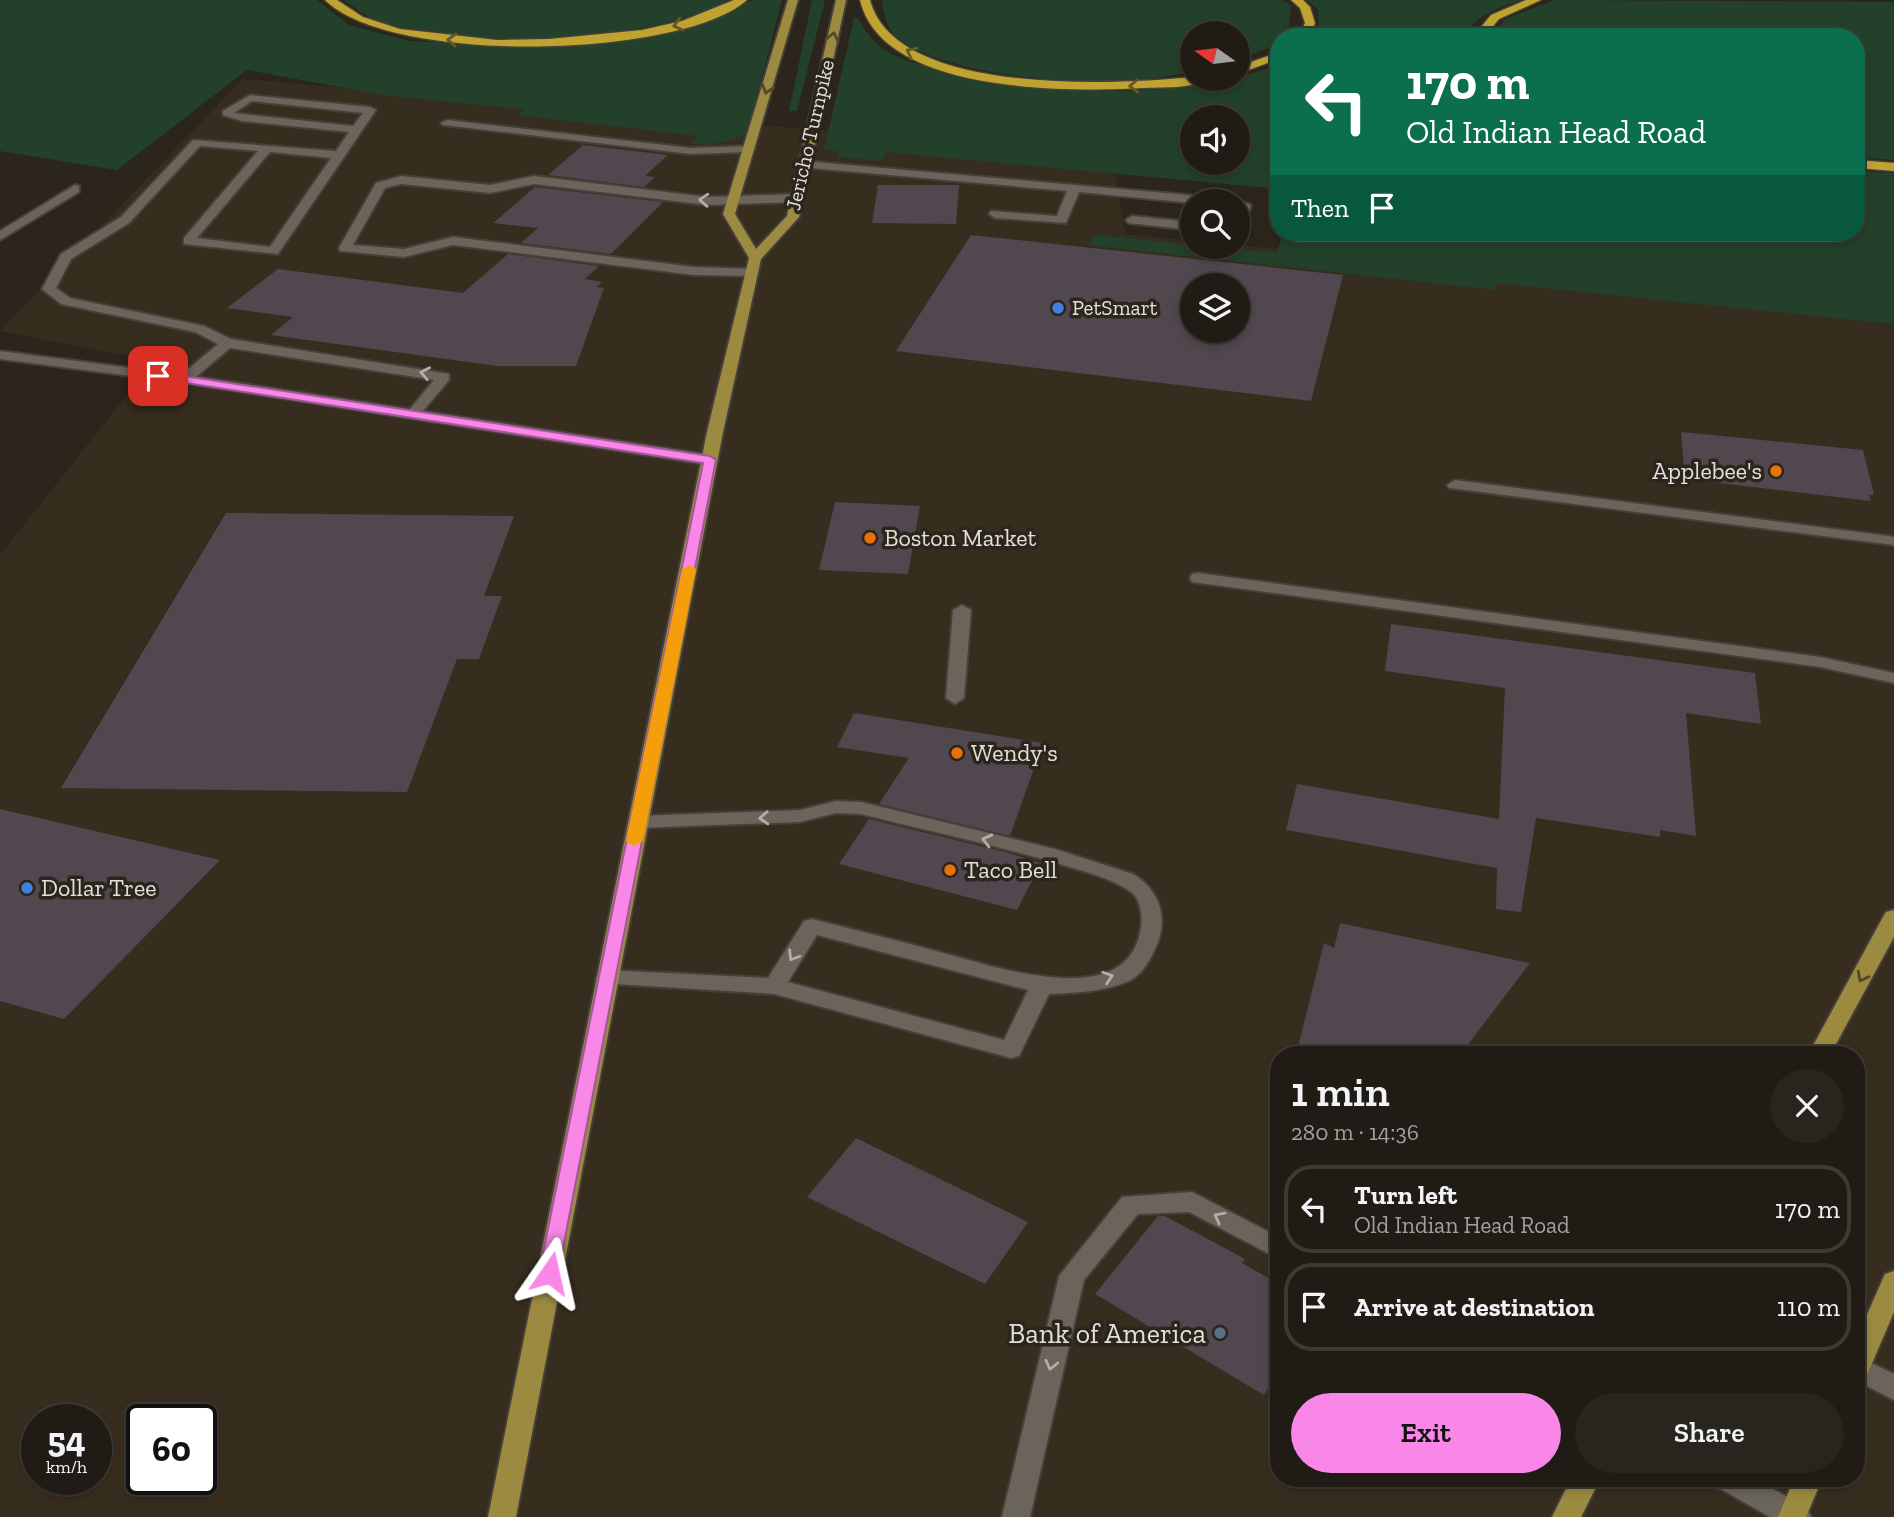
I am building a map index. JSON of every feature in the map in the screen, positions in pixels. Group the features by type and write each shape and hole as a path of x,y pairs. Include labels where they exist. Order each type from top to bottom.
{"highway":[{"path":"330,0 344,14 380,27 432,39 501,43 629,36 676,26 720,12 742,0"},
{"path":"865,0 872,22 883,36 936,64 978,75 1088,87 1152,86 1180,82"},
{"path":"1296,0 1305,7 1310,23 1308,28"},
{"path":"1482,28 1485,23 1510,9 1536,0"},
{"path":"1250,66 1270,58"},
{"path":"1865,165 1894,167"}],"main road":[{"path":"753,265 729,214 793,0"},
{"name":"Jericho Turnpike","path":"502,1517 710,460 753,265 793,216 841,0"},
{"path":"1824,1046 1894,917"},
{"path":"1865,1349 1894,1282"},
{"path":"1566,1517 1582,1487"},
{"path":"1794,1516 1805,1487"}],"street":[{"path":"267,148 188,240 273,251 359,130 370,110 250,97 227,113 242,118 359,130"},
{"path":"447,123 691,151 749,149"},
{"path":"339,155 197,142 125,220 95,236 65,257 49,289 66,301 199,329 227,343 444,377 412,415"},
{"path":"804,165 1180,198"},
{"path":"753,265 694,271 453,241 404,253 345,247 380,186 401,180 490,189 534,180 707,201 796,198"},
{"path":"995,214 1062,220 1074,188"},
{"path":"0,236 75,189"},
{"path":"1132,220 1180,225"},
{"path":"184,379 227,343"},
{"path":"0,355 184,379 710,460"},
{"path":"1455,485 1889,541"},
{"path":"1198,578 1820,662 1894,678"},
{"path":"956,698 962,610"},
{"path":"638,822 800,816 836,807 861,808 1119,875 1141,888 1154,916 1148,944 1130,970 1088,984 1041,986 812,926 774,986"},
{"path":"607,978 774,986 1012,1051 1041,986"},
{"path":"1016,1517 1072,1276 1131,1204 1192,1202 1270,1245"},
{"path":"1865,1372 1894,1388"}],"lane":[{"path":"1744,1487 1794,1516"}],"shaded area":[{"path":"243,79 1111,156 1126,234 1180,240 1180,259 1250,259 1250,246 1894,310 1894,1517 0,1517 0,555 154,361 0,331"}],"green space":[{"path":"0,0 317,0 349,25 409,41 544,46 606,42 707,20 753,0 782,0 747,134 727,141 698,144 692,143 698,136 518,115 524,109 389,96 247,70 117,170 0,151"},
{"path":"344,0 728,0 695,15 653,26 604,34 498,39 448,36 405,29 371,18"},
{"path":"812,0 825,0 797,111 789,111"},
{"path":"882,0 1283,0 1291,6 1289,28 1270,28 1270,47 1250,55 1250,21 1180,21 1180,74 1109,82 1043,79 969,67 936,58 909,46 891,31"},
{"path":"1307,0 1521,0 1481,17 1470,28 1319,28 1318,9"},
{"path":"1555,0 1894,2 1894,160 1865,158 1865,28 1498,28 1505,19"},
{"path":"854,18 858,18 868,34 881,47 903,59 983,79 1025,86 1114,91 1180,88 1180,91 1250,91 1250,73 1270,67 1270,188 886,152 880,161 839,157 838,151 824,150"},
{"path":"1865,171 1894,173 1894,324 1496,283 1495,290 1215,259 1250,259 1250,250 1277,253 1280,242 1865,242"},
{"path":"1095,235 1180,243 1180,255 1088,245"}],"building":[{"path":"583,145 668,155 645,176 655,177 644,187 548,175"},
{"path":"878,185 959,185 956,224 872,223"},
{"path":"535,187 663,202 611,254 521,243 538,228 493,223"},
{"name":"PetSmart","path":"971,235 1343,275 1311,401 896,351"},
{"path":"508,254 599,266 585,279 602,282 596,287 604,288 576,366 497,366 271,335 293,317 227,308 278,269 463,293"},
{"name":"Applebee's","path":"1681,432 1863,450 1874,495 1869,495 1871,501 1685,479"},
{"name":"Boston Market","path":"835,502 920,506 908,574 819,570"},
{"path":"226,513 514,516 484,596 502,596 479,659 457,659 407,792 61,788"},
{"path":"1391,624 1755,673 1761,724 1686,713 1696,836 1660,830 1660,837 1536,818 1521,912 1496,909 1497,868 1286,830 1297,784 1499,819 1505,688 1385,671"},
{"name":"Wendy's","path":"854,713 1043,743 1010,836 879,804 909,758 837,747"},
{"path":"0,809 220,860 64,1019 0,1001"},
{"name":"Taco Bell","path":"869,819 1041,863 1017,910 839,864"},
{"path":"1340,923 1530,963 1467,1046 1298,1046 1324,943 1334,948"},
{"path":"856,1138 1028,1222 985,1284 807,1197"},
{"name":"Bank of America","path":"1158,1216 1165,1216 1245,1259 1242,1263 1270,1279 1270,1386 1264,1395 1095,1294"}],"slow traffic":[{"path":"634,841 689,569"}],"place":[{"name":"PetSmart","path":"1058,308"},
{"name":"Applebee's","path":"1776,471"},
{"name":"Boston Market","path":"870,538"},
{"name":"Wendy's","path":"957,753"},
{"name":"Taco Bell","path":"950,870"},
{"name":"Dollar Tree","path":"27,888"},
{"name":"Bank of America","path":"1220,1333"}],"route":[{"path":"158,376 710,460 550,1273"}]}
